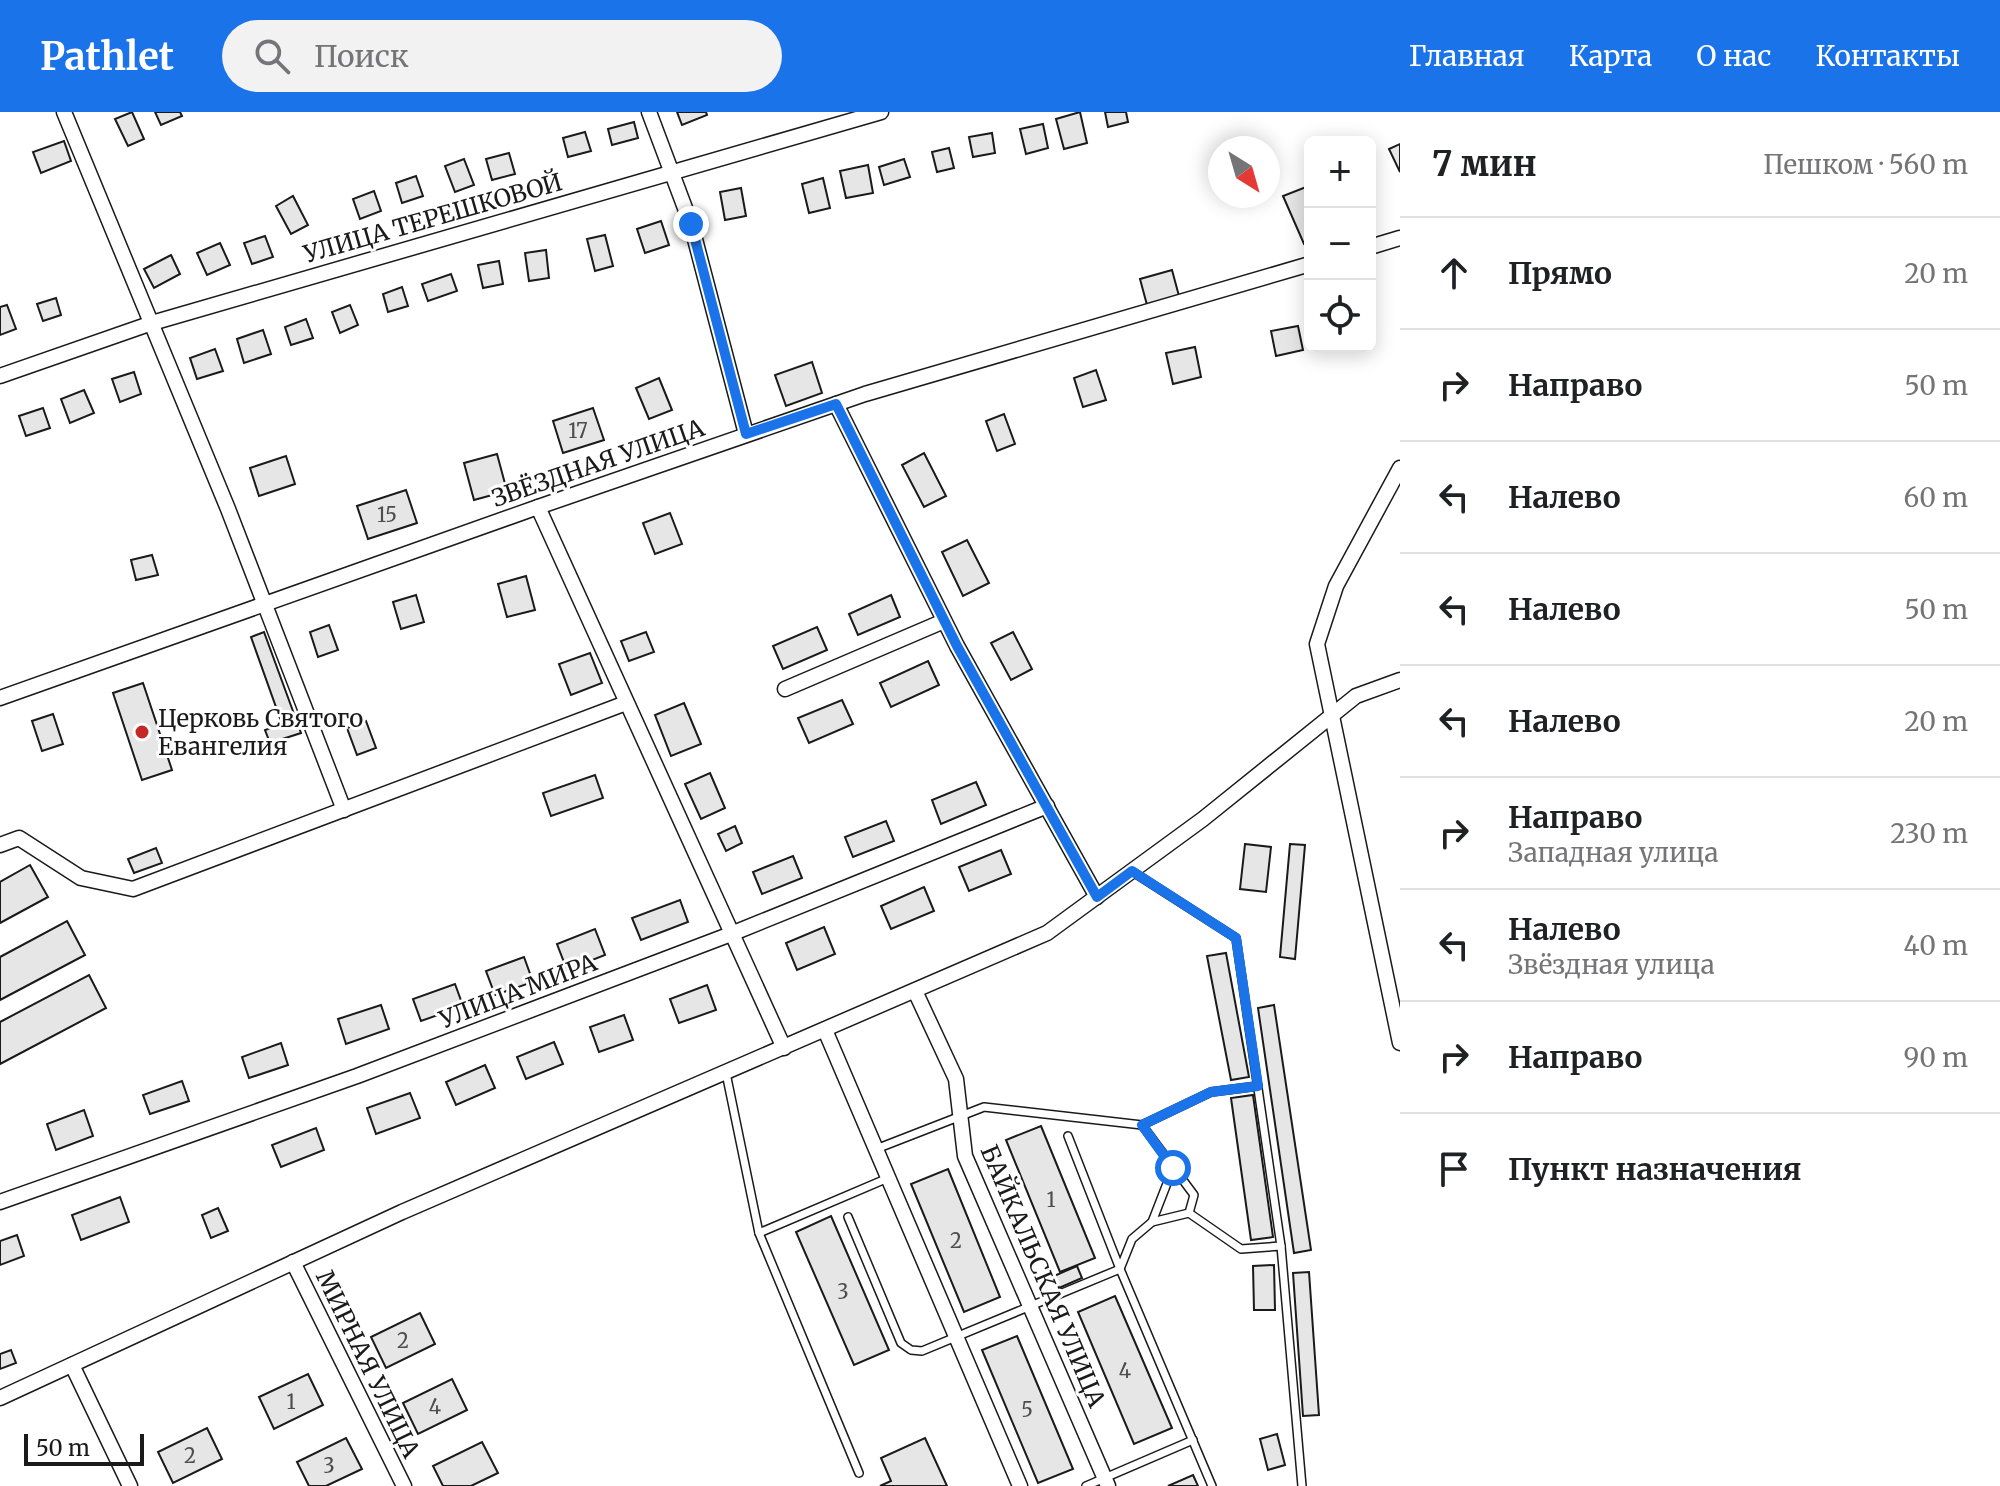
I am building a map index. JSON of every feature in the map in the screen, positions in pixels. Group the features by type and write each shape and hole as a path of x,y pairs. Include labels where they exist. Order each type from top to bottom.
{"street":[{"path":"64,112 152,323 344,810"},
{"path":"649,112 691,224 746,434"},
{"name":"УЛИЦА ТЕРЕШКОВОЙ","path":"0,376 152,323 881,112"},
{"path":"1376,245 1400,238"},
{"name":"ЗВЁЗДНАЯ УЛИЦА","path":"0,698 836,404 1304,266"},
{"path":"836,404 944,621 1097,897"},
{"path":"1400,468 1336,586 1317,644 1400,1043"},
{"path":"538,507 784,1048"},
{"path":"785,689 944,621"},
{"path":"0,1398 416,1206 1047,933 1203,819 1356,696 1400,680"},
{"path":"0,845 19,838 81,878 133,889 626,703"},
{"name":"УЛИЦА МИРА","path":"0,1202 357,1076 731,934 1047,806"},
{"name":"БАЙКАЛЬСКАЯ УЛИЦА","path":"915,991 956,1079 965,1156 1107,1482"},
{"path":"825,1030 1020,1486"},
{"name":"МИРНАЯ УЛИЦА","path":"293,1262 404,1486"},
{"path":"72,1365 130,1486"}],"lane":[{"path":"1132,871 1236,938 1281,1246 1302,1486"},
{"path":"726,1073 759,1233 859,1473"},
{"path":"875,1149 984,1107 1142,1125 1211,1092 1258,1086"},
{"path":"1142,1125 1194,1195 1189,1213"},
{"path":"1068,1136 1120,1269 1212,1486"},
{"path":"1152,1222 1173,1168"},
{"path":"759,1233 888,1178"},
{"path":"848,1217 901,1343 911,1350 922,1351 1120,1269 1132,1239 1152,1222 1189,1213 1241,1249 1281,1246"},
{"path":"1086,1486 1107,1482 1193,1440"}],"building":[{"path":"132,112 144,139 128,146 115,119"},
{"path":"155,112 180,112 182,116 161,125"},
{"path":"677,112 706,112 707,115 682,125"},
{"path":"1080,112 1087,143 1064,149 1056,119"},
{"path":"1105,112 1126,112 1128,122 1108,127"},
{"path":"634,122 638,138 612,145 608,129"},
{"path":"1043,124 1048,148 1026,154 1020,129"},
{"path":"585,132 591,151 568,157 563,138"},
{"path":"992,133 995,153 973,157 969,137"},
{"path":"64,141 71,161 41,173 33,152"},
{"path":"1400,144 1400,172 1389,149"},
{"path":"949,148 954,168 937,172 932,152"},
{"path":"509,153 515,174 492,180 486,159"},
{"path":"464,159 474,185 455,192 445,166"},
{"path":"904,159 910,177 884,185 879,167"},
{"path":"868,165 873,193 846,198 840,171"},
{"path":"416,176 423,196 402,203 396,183"},
{"path":"823,178 830,208 809,213 802,184"},
{"path":"741,188 746,216 725,220 720,192"},
{"path":"1304,188 1304,244 1283,196"},
{"path":"374,191 381,211 360,219 353,199"},
{"path":"293,196 308,225 291,234 276,206"},
{"path":"661,221 669,245 645,253 637,229"},
{"path":"605,235 613,266 595,271 587,239"},
{"path":"265,236 273,257 252,264 244,243"},
{"path":"220,243 230,265 207,275 197,253"},
{"path":"546,250 549,278 529,281 525,253"},
{"path":"171,255 180,274 154,288 144,269"},
{"path":"499,261 503,284 483,288 478,265"},
{"path":"1172,270 1179,296 1147,305 1140,279"},
{"path":"451,274 457,291 428,301 422,284"},
{"path":"402,287 408,306 388,312 383,294"},
{"path":"56,298 61,315 43,321 37,304"},
{"path":"7,305 16,329 0,335 0,307"},
{"path":"350,305 358,325 340,333 332,312"},
{"path":"306,319 313,338 291,345 285,327"},
{"path":"1298,326 1303,350 1276,356 1271,331"},
{"path":"263,330 271,354 244,363 237,339"},
{"path":"1195,347 1201,377 1173,384 1166,353"},
{"path":"215,349 223,371 197,379 190,358"},
{"path":"812,362 822,393 786,406 775,375"},
{"path":"1096,370 1106,400 1083,407 1074,378"},
{"path":"134,372 141,394 120,402 112,379"},
{"path":"659,378 672,410 649,419 636,388"},
{"path":"84,390 94,413 70,423 61,399"},
{"path":"43,408 50,428 26,436 19,416"},
{"path":"593,408 604,440 563,453 553,421"},
{"path":"1004,414 1015,444 997,451 986,421"},
{"path":"924,453 946,496 924,507 902,465"},
{"path":"497,454 507,491 474,500 464,463"},
{"path":"286,456 295,484 259,496 250,468"},
{"path":"406,490 417,523 368,539 357,506"},
{"path":"670,513 682,544 655,554 643,523"},
{"path":"967,540 989,583 963,596 942,552"},
{"path":"152,555 158,575 136,580 131,560"},
{"path":"526,576 535,610 507,617 498,584"},
{"path":"416,595 424,622 401,629 393,602"},
{"path":"891,595 900,617 858,635 849,614"},
{"path":"329,625 338,650 318,657 310,632"},
{"path":"817,627 827,650 783,669 773,646"},
{"path":"264,632 301,733 270,743 265,730 282,724 251,637"},
{"path":"646,632 654,652 629,661 621,641"},
{"path":"1013,632 1032,669 1011,680 991,643"},
{"path":"590,653 602,683 571,695 559,664"},
{"path":"928,661 939,685 891,707 880,683"},
{"name":"Церковь Святого Евангелия","path":"143,683 172,770 142,780 113,693"},
{"path":"842,700 853,724 809,743 798,718"},
{"path":"684,703 701,744 671,756 655,715"},
{"path":"53,714 63,744 42,751 32,721"},
{"path":"366,721 376,748 357,755 347,728"},
{"path":"710,773 725,808 701,819 685,784"},
{"path":"595,775 603,798 551,816 543,793"},
{"path":"976,782 986,805 941,824 932,800"},
{"path":"886,821 894,841 853,857 845,837"},
{"path":"735,826 742,843 726,851 718,834"},
{"path":"1245,844 1271,847 1266,892 1240,889"},
{"path":"1290,844 1305,845 1295,959 1280,957"},
{"path":"156,848 162,863 134,873 128,859"},
{"path":"1001,850 1011,874 969,891 959,867"},
{"path":"793,856 802,878 762,894 753,872"},
{"path":"30,865 48,897 0,923 0,882"},
{"path":"924,887 934,911 891,929 881,906"},
{"path":"680,900 688,922 641,940 632,918"},
{"path":"67,921 85,955 0,1000 0,957"},
{"path":"824,927 835,954 797,970 786,943"},
{"path":"595,929 605,955 567,970 557,944"},
{"path":"1226,953 1249,1077 1231,1080 1207,956"},
{"path":"524,957 533,982 495,995 486,971"},
{"path":"89,975 106,1008 0,1064 0,1022"},
{"path":"455,984 463,1006 421,1021 413,999"},
{"path":"707,985 716,1010 679,1023 670,999"},
{"path":"381,1005 389,1029 346,1044 338,1019"},
{"path":"1274,1005 1311,1250 1294,1253 1258,1008"},
{"path":"624,1015 633,1040 599,1052 590,1027"},
{"path":"554,1042 563,1064 526,1079 517,1057"},
{"path":"281,1043 288,1065 249,1078 242,1057"},
{"path":"485,1065 495,1088 456,1105 446,1082"},
{"path":"182,1081 189,1101 150,1114 143,1095"},
{"path":"410,1093 420,1118 376,1134 367,1108"},
{"path":"1253,1095 1273,1237 1251,1240 1231,1098"},
{"path":"84,1110 93,1136 56,1150 47,1124"},
{"path":"1041,1126 1095,1258 1060,1272 1006,1140"},
{"path":"316,1128 324,1150 281,1167 272,1145"},
{"path":"948,1169 1000,1297 964,1312 911,1184"},
{"path":"120,1197 129,1222 81,1240 72,1215"},
{"path":"218,1208 228,1231 211,1238 202,1215"},
{"path":"831,1216 889,1350 854,1365 796,1232"},
{"path":"17,1235 24,1256 0,1265 0,1241"},
{"path":"1274,1265 1275,1310 1254,1310 1253,1266"},
{"path":"1077,1266 1082,1278 1059,1288 1054,1276"},
{"path":"1309,1272 1319,1415 1303,1416 1293,1273"},
{"path":"1115,1296 1172,1428 1134,1444 1078,1312"},
{"path":"420,1313 435,1344 386,1368 371,1337"},
{"path":"1017,1336 1073,1469 1038,1483 982,1350"},
{"path":"11,1350 16,1363 0,1369 0,1354"},
{"path":"308,1374 323,1405 274,1429 259,1397"},
{"path":"452,1379 467,1410 418,1434 403,1403"},
{"path":"207,1428 222,1459 173,1483 158,1452"},
{"path":"1277,1434 1285,1465 1268,1470 1260,1439"},
{"path":"346,1438 362,1469 326,1486 309,1486 297,1462"},
{"path":"925,1438 947,1486 880,1486 891,1481 881,1458"},
{"path":"482,1442 498,1473 471,1486 443,1486 433,1466"},
{"path":"1193,1475 1198,1486 1168,1486"}],"place":[{"name":"Церковь Святого Евангелия","path":"142,732"}],"route":[{"path":"691,224 746,434 836,404 957,646 1097,897 1132,871 1236,938 1258,1086 1211,1092 1142,1125 1173,1168"}]}
